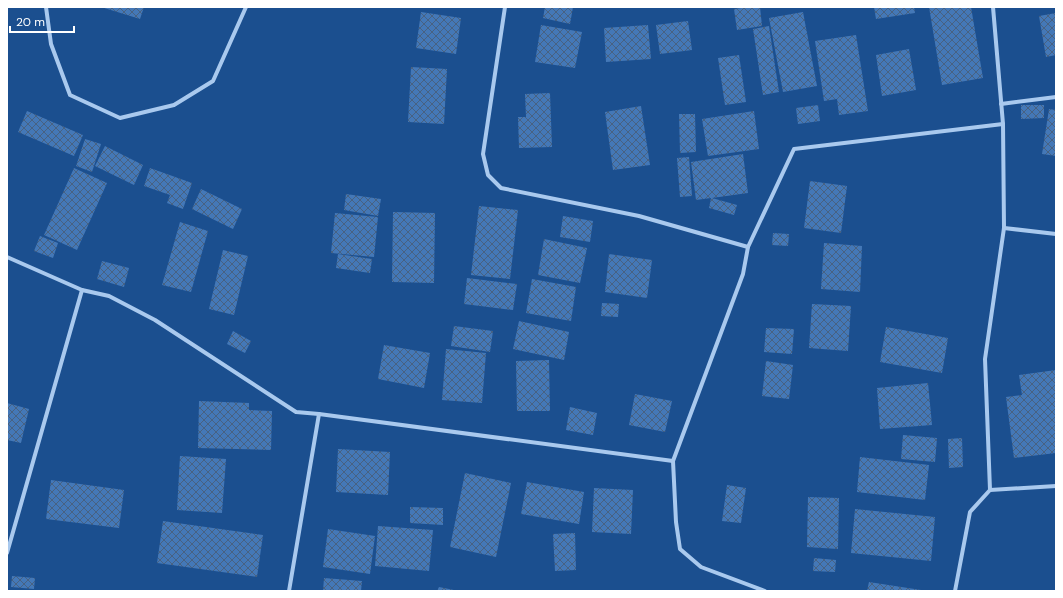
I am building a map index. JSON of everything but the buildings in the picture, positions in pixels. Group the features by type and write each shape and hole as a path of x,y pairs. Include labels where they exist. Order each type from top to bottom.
{"street":[{"path":"46,7 50,44 70,95 120,118 174,105 214,81 246,7"},
{"path":"505,7 482,154 488,175 501,188 639,216 748,248"},
{"path":"990,490 985,359 1004,228 1003,124 993,7"},
{"path":"1001,104 1056,97"},
{"path":"765,591 702,567 680,549 676,522 673,461 742,274 748,248 794,149 1003,124"},
{"path":"1004,228 1056,234"},
{"path":"7,257 82,290 109,296 155,320 296,412 673,461"},
{"path":"7,553 82,290"},
{"path":"289,591 319,414"},
{"path":"955,591 970,512 990,490 1056,486"},
{"path":"7,532 12,534"}]}
